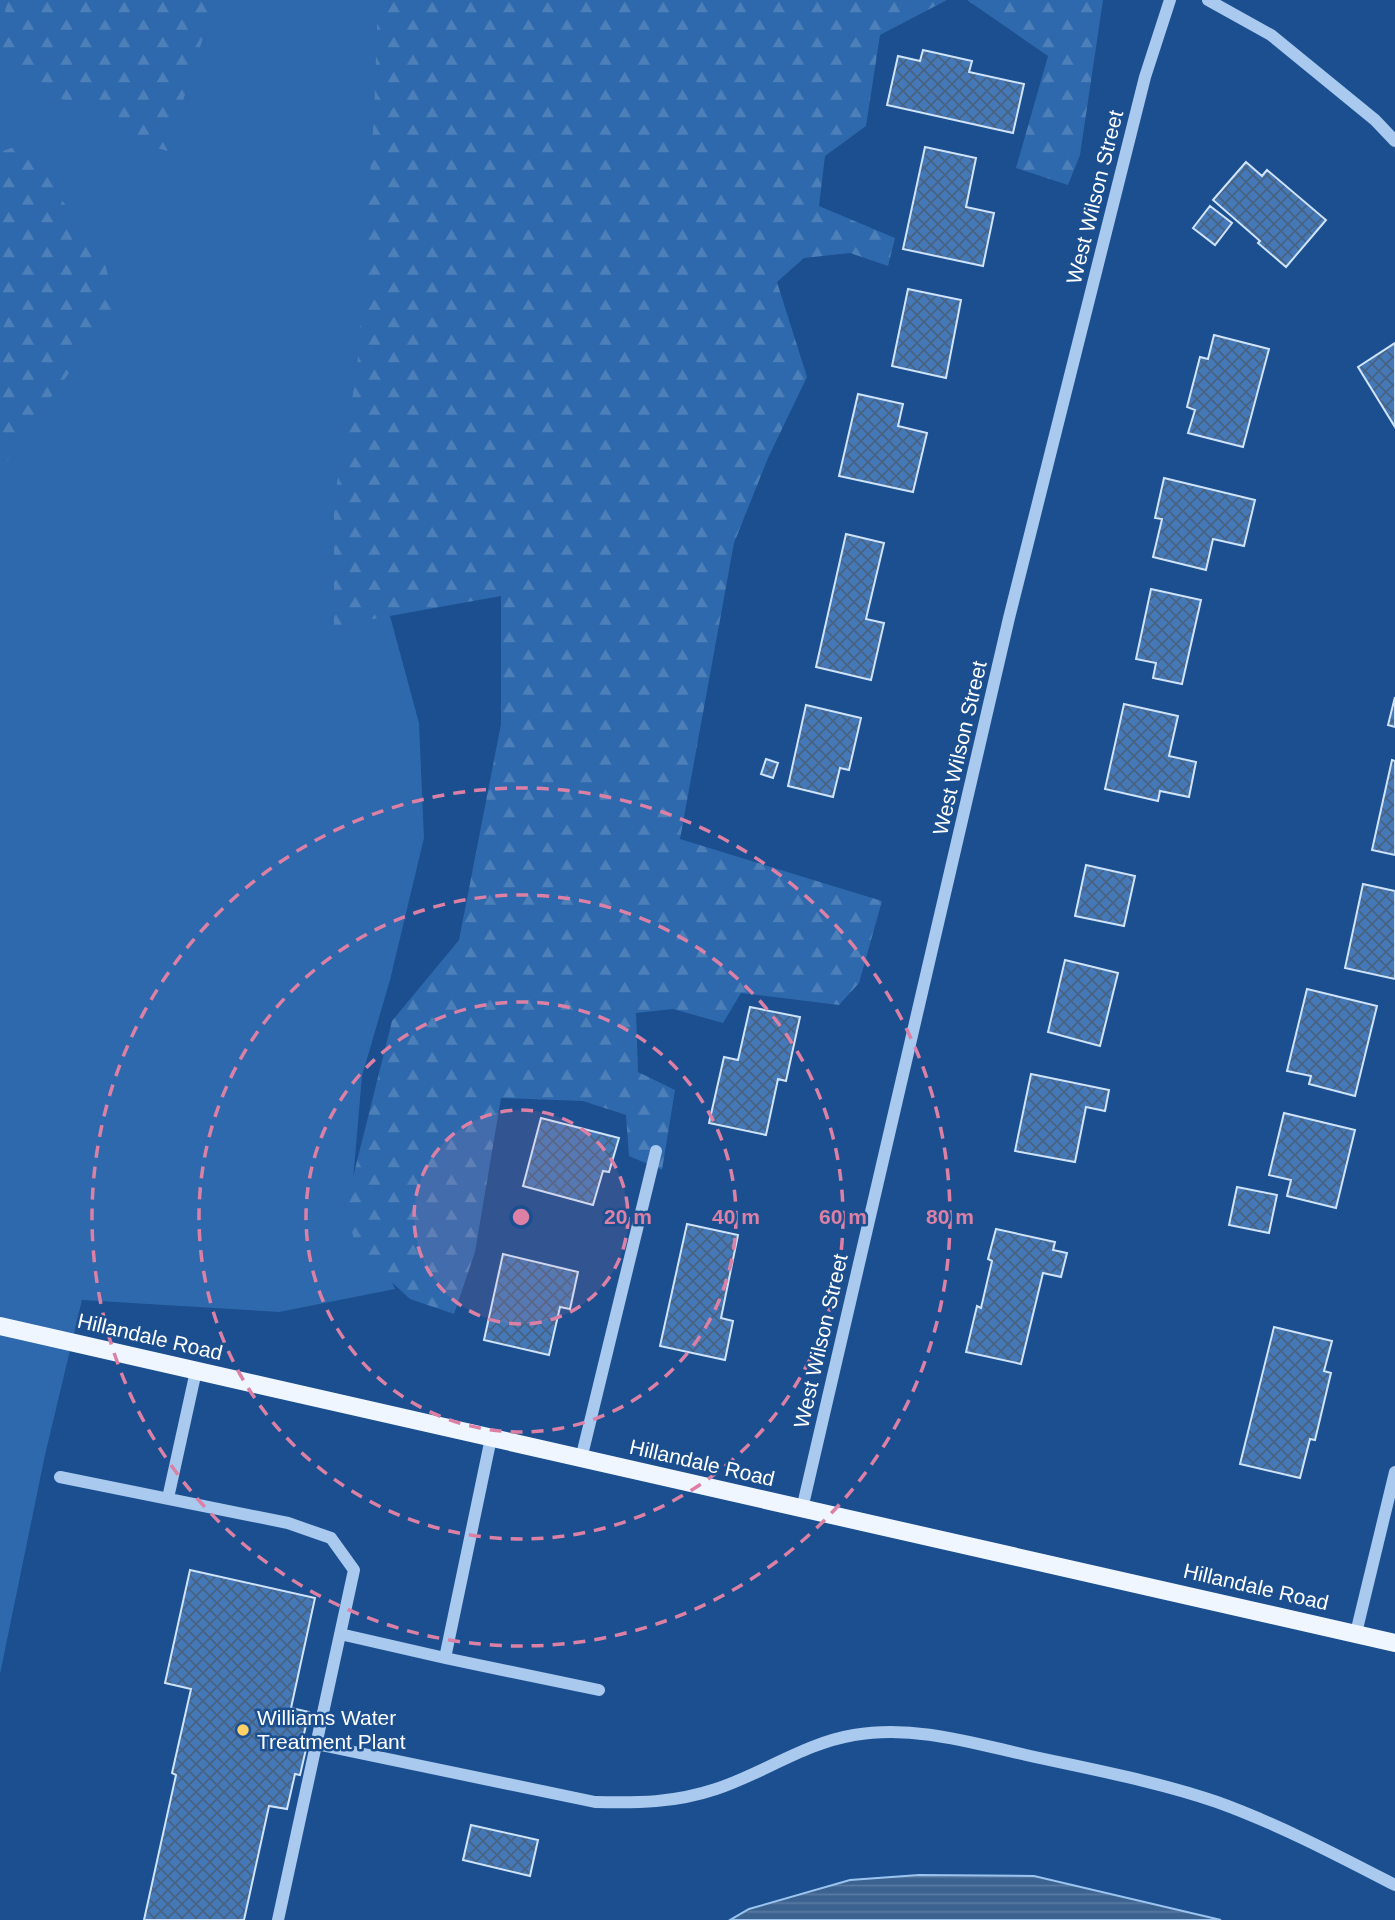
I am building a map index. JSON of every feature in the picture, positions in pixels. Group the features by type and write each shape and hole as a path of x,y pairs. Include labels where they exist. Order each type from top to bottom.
{"main road":[{"name":"Hillandale Road","path":"0,1326 1395,1643"}],"street":[{"name":"West Wilson Street","path":"802,1509 1009,618 1145,77 1170,0"},
{"path":"1208,0 1271,35 1376,120 1395,141"},
{"path":"581,1459 656,1151"},
{"path":"168,1498 196,1371"},
{"path":"445,1658 491,1438"},
{"path":"1356,1633 1395,1472"},
{"path":"60,1477 288,1522 331,1538 355,1570 278,1920"},
{"path":"340,1634 599,1690"},
{"path":"316,1744 595,1802 666,1802 716,1789 806,1750 850,1735 888,1730 934,1734 1131,1779 1216,1802 1332,1852 1395,1885"}],"green space":[{"path":"0,0 410,0 364,520 419,723 424,838 390,980 362,1076 352,1192 395,1289 279,1312 82,1300 45,1455 0,1674"},
{"path":"7,0 215,0 167,151 133,140 108,108 60,99 13,79 0,43"},
{"path":"378,0 947,0 880,35 866,126 825,156 819,206 895,238 888,266 850,253 804,258 777,282 807,377 768,458 734,543 680,839 882,901 859,983 839,1005 741,993 723,1023 673,1009 636,1013 638,1072 675,1090 662,1170 629,1156 626,1115 583,1101 501,1098 475,1252 454,1314 410,1299 356,1249 346,1205 392,1021 459,940 501,724 501,596 334,626 334,500 357,371 374,114"},
{"path":"967,0 1103,0 1080,155 1068,185 1016,168 1048,56"},
{"path":"28,142 64,203 103,256 117,310 0,470 0,334 13,306 0,295 0,152"}],"shaded area":[{"path":"919,1875 1034,1876 1221,1920 730,1920 749,1909 850,1880"}],"building":[{"path":"923,50 972,61 969,72 1024,84 1013,133 887,105 898,56 920,61"},
{"path":"925,147 976,158 966,207 994,213 983,266 903,249"},
{"path":"1246,162 1262,176 1267,170 1326,220 1286,267 1213,200"},
{"path":"1210,206 1232,223 1215,245 1193,228"},
{"path":"908,289 961,300 946,378 892,366"},
{"path":"1214,335 1269,349 1243,447 1188,433 1195,410 1187,407 1200,357 1208,359"},
{"path":"1395,343 1395,427 1358,367"},
{"path":"858,394 903,404 898,426 927,433 913,492 839,476"},
{"path":"1164,478 1255,500 1244,546 1213,539 1206,570 1153,557 1162,519 1155,518"},
{"path":"846,534 884,543 866,619 884,623 871,680 816,667"},
{"path":"1151,589 1201,600 1182,684 1153,678 1156,663 1136,659"},
{"path":"1395,697 1395,727 1388,725"},
{"path":"1124,704 1178,716 1169,756 1196,762 1189,797 1160,791 1158,801 1105,789"},
{"path":"806,705 861,718 849,770 840,768 833,797 788,786"},
{"path":"766,759 778,763 773,778 761,774"},
{"path":"1392,760 1395,761 1395,855 1372,850"},
{"path":"1086,865 1135,876 1124,926 1075,916"},
{"path":"1363,884 1395,891 1395,979 1345,968"},
{"path":"1065,960 1118,973 1100,1046 1048,1032"},
{"path":"1307,989 1377,1006 1355,1096 1309,1084 1311,1076 1287,1071"},
{"path":"750,1007 800,1017 786,1081 778,1079 766,1135 709,1123 724,1057 738,1060"},
{"path":"1031,1074 1109,1090 1105,1111 1086,1107 1075,1162 1015,1151"},
{"path":"1284,1113 1355,1130 1336,1208 1287,1196 1291,1180 1269,1175"},
{"path":"541,1118 619,1138 609,1172 603,1171 593,1205 523,1186"},
{"path":"1237,1187 1277,1195 1269,1233 1229,1225"},
{"path":"687,1224 738,1235 721,1318 733,1321 725,1360 660,1346"},
{"path":"996,1229 1055,1242 1053,1250 1067,1253 1061,1277 1043,1273 1021,1364 966,1352 977,1306 981,1308 992,1261 988,1259"},
{"path":"503,1254 578,1272 570,1309 560,1307 549,1355 484,1340"},
{"path":"1274,1327 1332,1341 1324,1371 1331,1373 1315,1440 1310,1439 1300,1478 1240,1464"},
{"name":"Williams Water Treatment Plant","path":"190,1570 315,1598 291,1708 309,1712 301,1747 306,1749 300,1775 295,1774 287,1809 269,1806 244,1920 144,1920 176,1775 172,1773 191,1689 165,1683"},
{"path":"471,1825 538,1840 530,1876 463,1860"}],"place":[{"name":"Williams Water Treatment Plant","path":"243,1730"}]}
